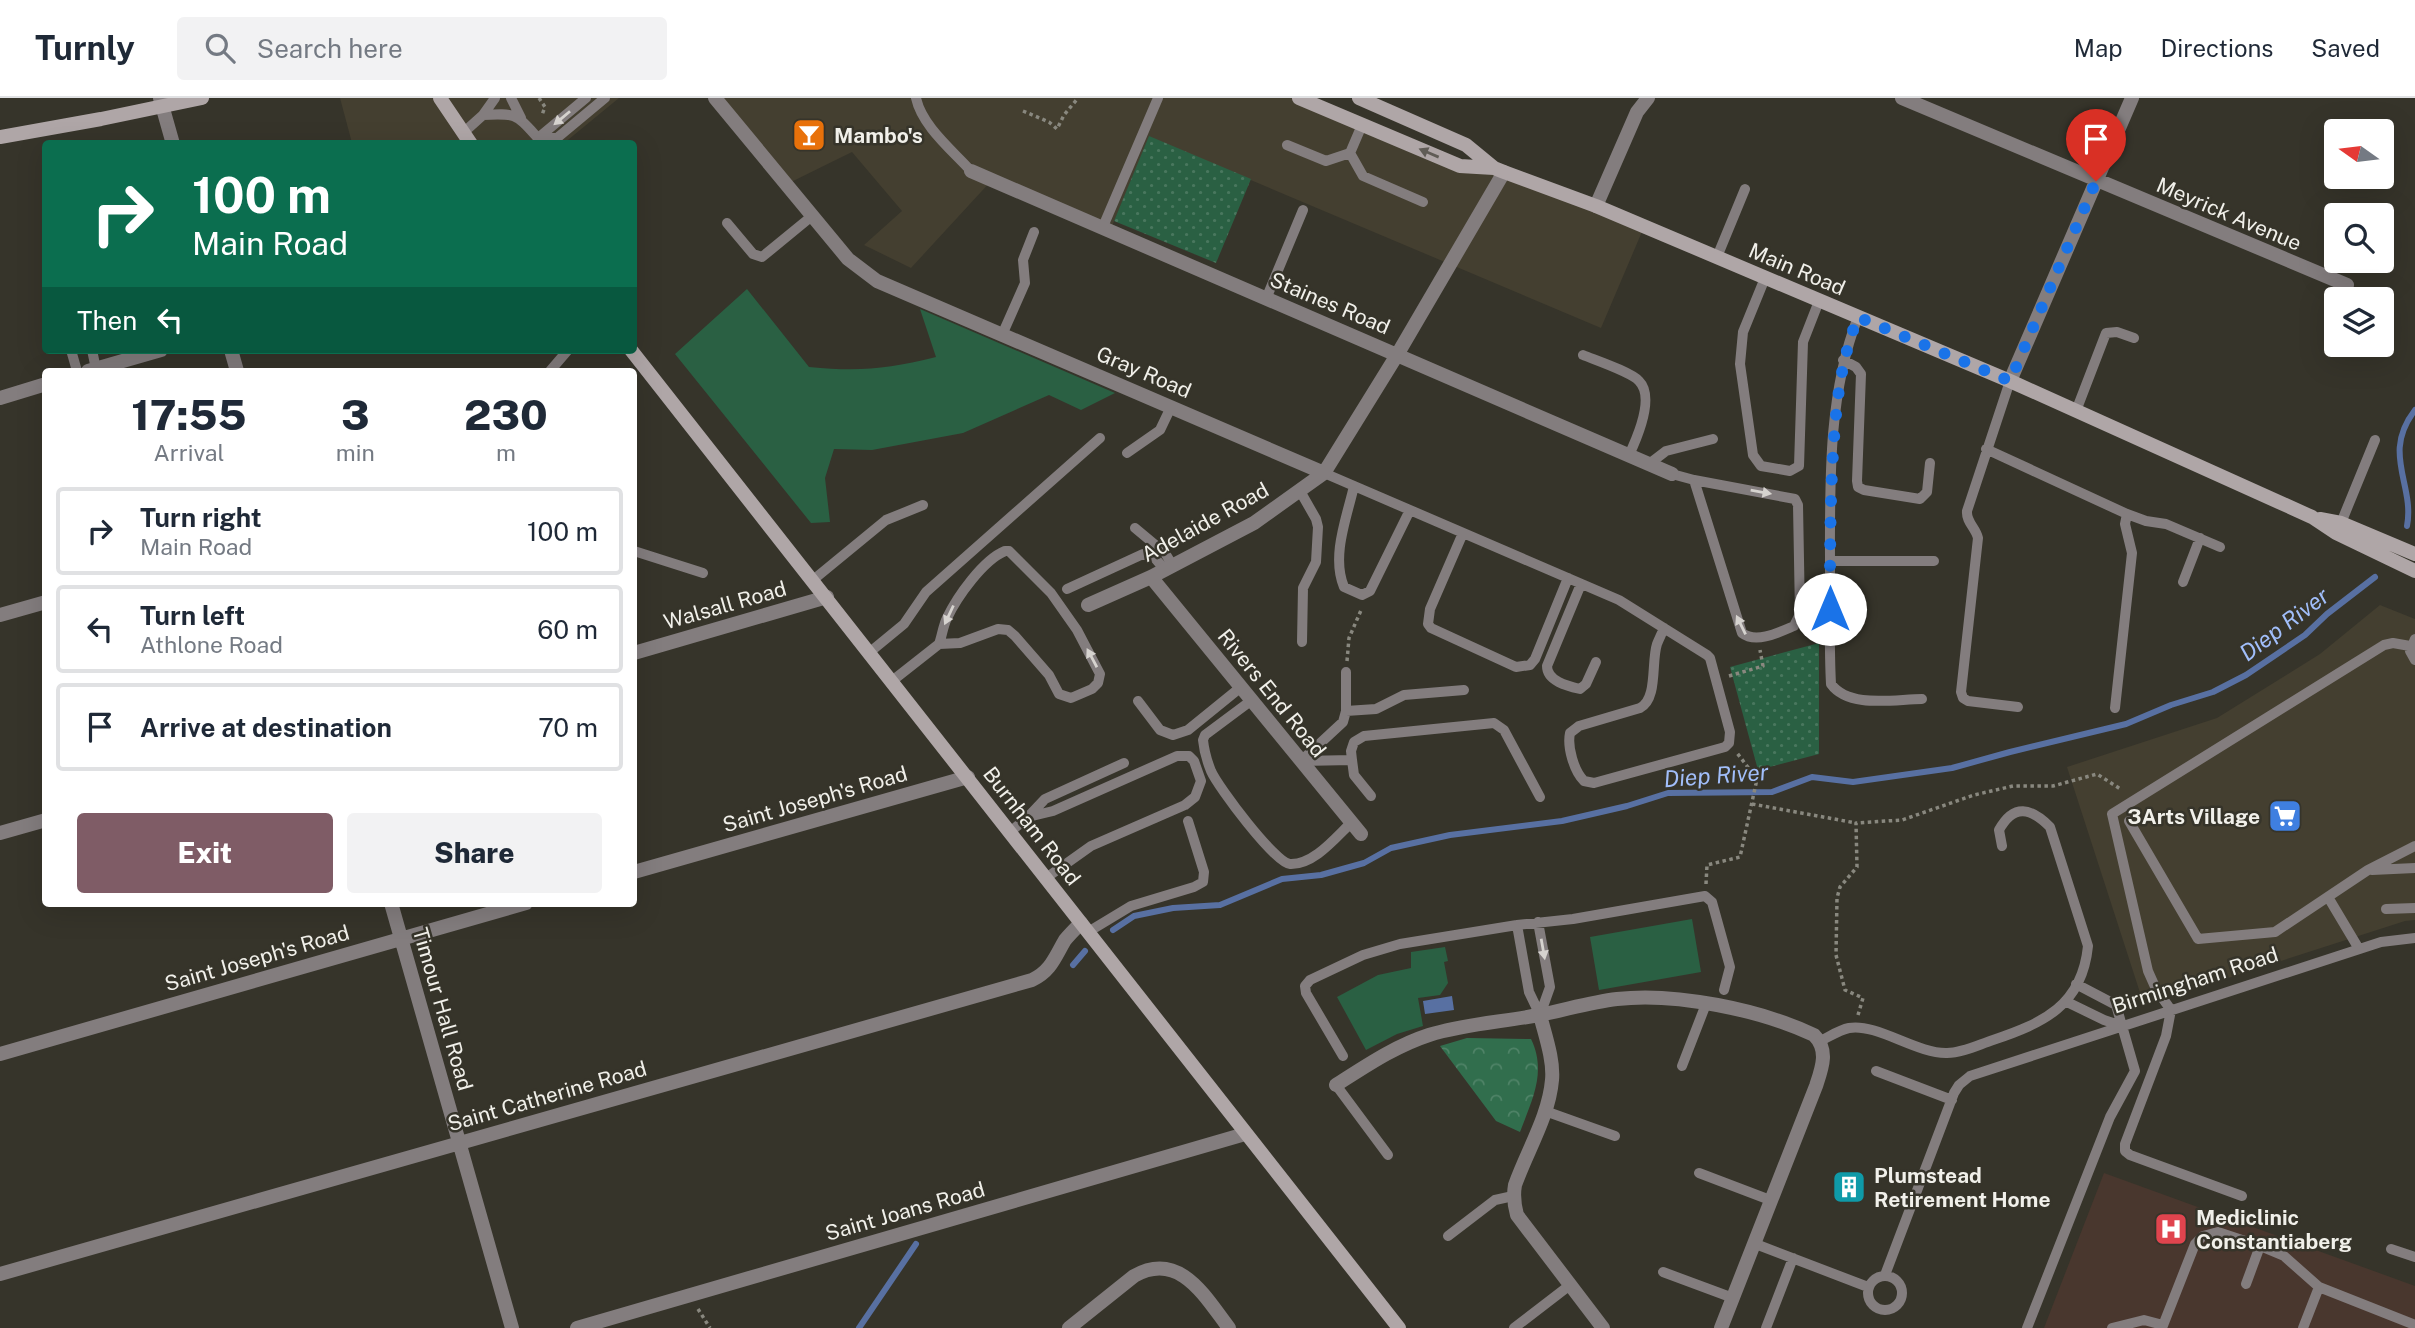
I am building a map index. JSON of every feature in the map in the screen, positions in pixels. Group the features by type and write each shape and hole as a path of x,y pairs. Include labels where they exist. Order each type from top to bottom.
{"street":[{"path":"0,137 102,119 162,102 202,98"},
{"path":"440,98 467,138"},
{"name":"Gray Road","path":"715,98 848,259 877,281 1324,473"},
{"name":"Main Road","path":"1299,98 1460,166 1499,170 1596,206 2010,381 2312,517 2336,533 2414,553"},
{"name":"Main Road","path":"1359,98 1466,145 1499,170"},
{"path":"1596,206 1637,112 1648,98"},
{"name":"Meyrick Avenue","path":"1902,98 2347,285"},
{"path":"2010,381 2132,98"},
{"path":"162,102 172,140"},
{"name":"Adelaide Road","path":"1088,605 1151,577 1254,523 1324,473 1396,355 1499,170"},
{"name":"Staines Road","path":"971,171 1672,474"},
{"path":"99,368 147,354"},
{"name":"Burnham Road","path":"634,354 1399,1328"},
{"path":"0,398 42,385"},
{"name":"Main Road","path":"2312,517 2341,523 2408,568"},
{"name":"Rivers End Road","path":"1151,577 1361,834"},
{"name":"Walsall Road","path":"637,652 827,597"},
{"path":"0,615 42,603"},
{"name":"Saint Joseph's Road","path":"637,871 968,777"},
{"path":"0,833 42,821"},
{"name":"Timour Hall Road","path":"392,907 512,1328"},
{"name":"Saint Joseph's Road","path":"0,1054 512,907"},
{"name":"Saint Catherine Road","path":"0,1274 1032,979 1051,968 1067,937 1088,931"},
{"path":"1336,1085 1386,1054 1427,1036 1465,1026 1540,1015 1616,999 1672,997 1753,1015 1806,1031 1821,1041 1823,1063 1721,1328"},
{"path":"1540,1015 1552,1081 1545,1111 1523,1162 1513,1196 1517,1214 1603,1328"},
{"name":"Saint Joans Road","path":"578,1328 1245,1134"},
{"path":"1069,1328 1134,1276 1159,1268 1180,1273 1189,1279 1229,1328"}],"lane":[{"path":"467,138 495,98"},
{"path":"511,98 521,118 538,138 557,138 605,98"},
{"path":"538,138 586,98"},
{"path":"916,98 918,110 971,171"},
{"path":"1102,229 1158,98"},
{"path":"483,115 503,114 521,118"},
{"path":"1287,145 1326,161 1350,153 1362,125"},
{"path":"1350,153 1363,176 1423,202"},
{"path":"1717,257 1745,190"},
{"path":"1266,299 1303,210"},
{"path":"727,223 753,254 762,257 813,216"},
{"path":"1002,335 1025,283 1024,260 1034,232"},
{"path":"1765,278 1743,333 1740,365 1753,455 1760,466 1790,471 1799,466 1803,342 1819,301"},
{"path":"1858,317 1843,360 1836,399 1830,507 1832,686 1855,699 1922,699"},
{"path":"2076,411 2106,334 2116,332 2134,338"},
{"path":"553,368 565,354"},
{"path":"1583,355 1634,377 1641,384 1645,400 1641,427 1629,455"},
{"path":"1843,360 1856,367 1861,374 1858,487 1920,499 1927,492 1930,463"},
{"path":"2010,381 1967,511 1978,538 1961,692 1963,698 1968,701 2018,707"},
{"path":"1127,453 1160,430 1171,407"},
{"path":"870,652 904,624 926,592 1100,438"},
{"path":"1649,464 1666,451 1713,439"},
{"path":"2341,523 2375,440"},
{"path":"1986,449 2127,514 2166,524 2220,547"},
{"name":"Gray Road","path":"1324,473 1619,600 1707,655 1730,732 1729,743"},
{"path":"1672,474 1789,497 1797,502 1800,619 1794,626 1758,638 1746,637 1740,628 1694,480"},
{"path":"1354,486 1342,537 1340,578 1344,587 1362,596 1370,591 1410,510"},
{"path":"1300,491 1317,519 1318,527 1316,562 1303,588 1302,642"},
{"path":"813,580 886,520 923,505"},
{"path":"2115,708 2132,553 2125,524 2127,514"},
{"path":"1135,528 1165,553 1169,568"},
{"path":"1463,533 1430,609 1428,624 1516,667 1530,665 1535,659 1568,578"},
{"path":"2182,582 2200,538"},
{"path":"892,681 939,645 960,643 998,629 1008,630 1049,675 1059,694 1065,698 1081,696 1092,690 1098,683 1100,674 1077,630 1051,593 1009,551 1001,552 992,559 958,598 946,621 939,645"},
{"path":"637,552 703,573"},
{"path":"1067,589 1143,555 1154,557 1169,568"},
{"path":"1830,561 1934,561"},
{"path":"1581,584 1547,666 1547,673 1550,678 1580,690 1586,684 1596,662"},
{"path":"1664,628 1657,645 1647,704 1579,726 1570,733 1569,744 1580,777 1589,783 1594,782 1720,750 1729,743"},
{"path":"2242,1196 2125,1151 2125,1144 2167,1032 2171,1010 2156,989 2148,971 2112,814 2384,645 2413,642 2411,655 2415,660"},
{"path":"1301,761 1343,722 1346,711 1346,672"},
{"path":"1138,701 1160,730 1173,735 1188,730 1241,687"},
{"path":"1346,711 1376,709 1404,695 1464,690"},
{"path":"1252,700 1205,735 1203,740 1212,773 1249,825 1280,860 1290,864 1309,859 1351,822"},
{"path":"1371,796 1354,775 1352,760 1354,742 1364,736 1494,723 1504,730 1540,797"},
{"path":"1028,817 1053,811 1177,756 1189,756 1194,761 1201,781 1195,797 1185,805 1091,846 1046,878"},
{"path":"1301,761 1352,760"},
{"path":"1010,832 1045,799 1124,763"},
{"path":"1821,1041 1845,1028 1854,1027 1948,1054 2017,1032 2039,1022 2067,1002 2085,966 2087,943 2050,827 2038,815 2028,811 2019,812 2004,821 1999,830 2002,846"},
{"path":"1088,931 1131,906 1194,887 1203,881 1204,872 1188,821"},
{"path":"2129,821 2198,939 2275,932 2368,870 2415,846"},
{"path":"2368,870 2415,868"},
{"path":"1343,1056 1306,993 1305,986 1310,980 1363,955 1400,944 1573,919 1705,896 1712,902 1729,963 1724,990"},
{"path":"2328,897 2359,949"},
{"path":"2386,909 2415,908"},
{"path":"1538,922 1550,987 1540,1015"},
{"path":"1517,925 1530,994 1540,1015"},
{"name":"Birmingham Road","path":"1952,1100 1963,1080 1989,1070 2381,942 2415,938"},
{"path":"2026,1328 2110,1117 2134,1075 2116,1005 2076,984"},
{"path":"2067,1002 2122,1026"},
{"path":"1682,1066 1706,1004"},
{"path":"1876,1071 1952,1100 1885,1275"},
{"path":"1336,1085 1388,1155"},
{"path":"1545,1111 1615,1136"},
{"path":"1699,1173 1770,1200"},
{"path":"1448,1236 1497,1199 1513,1196"},
{"path":"2112,1328 2144,1320 2162,1327 2193,1249 2199,1239 2218,1232 2284,1256 2319,1287 2415,1325"},
{"path":"1753,1243 1868,1287"},
{"path":"2246,1284 2260,1246"},
{"path":"2391,1249 2415,1257"},
{"path":"1766,1328 1793,1258"},
{"path":"1663,1272 1733,1298"},
{"path":"1885,1275 1897,1281 1902,1290 1900,1301 1893,1309 1882,1310 1872,1306 1867,1296 1868,1287 1877,1277 1885,1275"},
{"path":"1514,1328 1570,1285"},
{"path":"2303,1328 2319,1287"}],"path":[{"path":"538,124 545,107 539,98"},
{"path":"1023,111 1049,122 1057,130 1064,115 1078,98"},
{"path":"1346,672 1349,638 1362,608 1362,596"},
{"path":"1716,680 1763,666 1758,638"},
{"path":"1705,896 1707,865 1740,857 1757,779 1729,743"},
{"path":"1752,804 1856,823 1902,820 1974,795 2013,786 2053,786 2097,774 2131,796"},
{"path":"1854,1027 1863,998 1845,990 1836,956 1837,898 1840,887 1857,867 1856,823"}],"shaded area":[{"path":"340,98 619,98 568,140 351,140"},
{"path":"716,98 1299,98 1474,168 1644,227 1601,328 1149,137 1110,231 992,180 911,268 864,245 902,211 852,152 787,184"},
{"path":"2380,605 2415,619 2415,920 2144,1005 2067,767 2217,718 2320,654"},
{"name":"Mediclinic Constantiaberg","path":"2104,1173 2415,1286 2415,1328 2044,1328"}],"green space":[{"path":"1149,136 1251,179 1216,263 1114,221"},
{"path":"747,289 809,367 873,368 936,357 920,309 1115,393 1081,410 1049,395 963,433 872,450 834,449 825,478 830,522 811,523 675,354"},
{"path":"1819,643 1819,754 1758,770 1730,667"},
{"path":"1692,919 1701,972 1599,990 1590,937"},
{"path":"1445,947 1448,961 1444,962 1448,983 1440,995 1418,998 1423,1026 1397,1034 1366,1050 1337,997 1378,975 1411,968 1411,952"},
{"path":"1467,1038 1531,1039 1536,1051 1538,1074 1520,1132 1496,1121 1440,1046"}],"water":[{"path":"1452,996 1454,1010 1425,1014 1423,1001"}],"waterway":[{"name":"Diep River","path":"2407,526 2407,496 2400,455 2405,426 2415,410"},
{"name":"Diep River","path":"1113,930 1134,916 1173,908 1220,905 1282,879 1321,875 1364,863 1391,848 1450,835 1562,821 1668,793 1772,792 1812,777 1853,782 1952,768 2126,724 2171,705 2213,692 2246,675 2305,635 2327,614 2375,577"},
{"name":"Diep River","path":"1073,965 1085,951"},
{"name":"Diep River","path":"859,1328 916,1244"}],"place":[{"name":"Mambo's","path":"809,135"},
{"name":"3Arts Village","path":"2285,816"},
{"name":"Plumstead Retirement Home","path":"1849,1187"},
{"name":"Mediclinic Constantiaberg","path":"2171,1229"}],"route":[{"path":"1830,609 1830,507 1836,399 1844,354 1858,317 2010,381 2096,181"}]}
